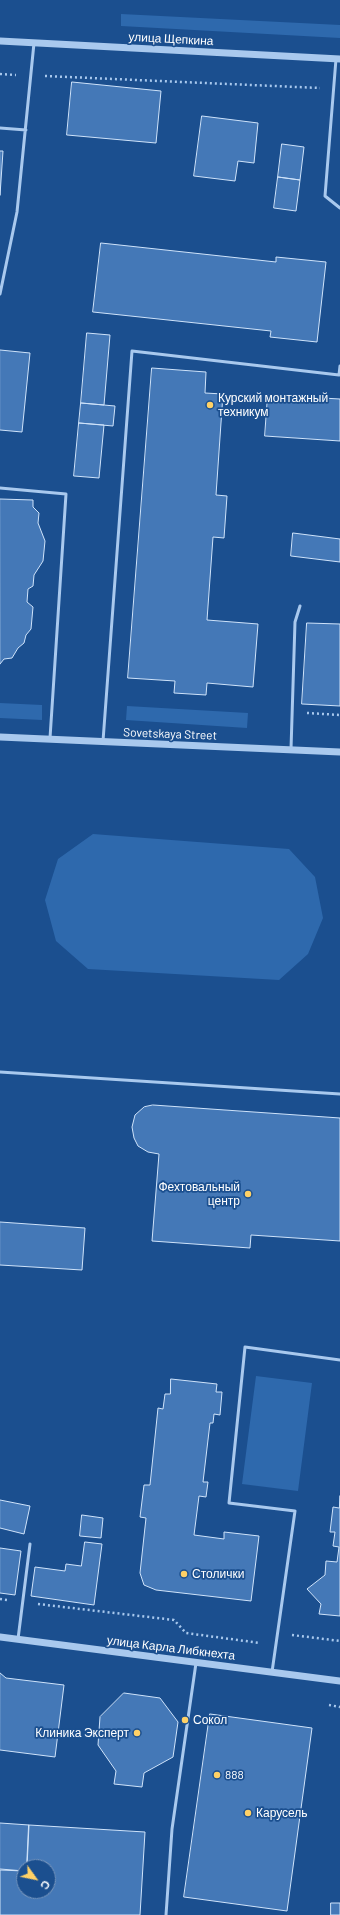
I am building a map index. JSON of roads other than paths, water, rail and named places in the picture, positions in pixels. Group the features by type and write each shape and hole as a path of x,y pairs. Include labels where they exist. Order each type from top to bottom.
{"street":[{"name":"улица Щепкина","path":"0,41 338,59"},
{"name":"Sovetskaya Street","path":"0,737 340,752"},
{"name":"улица Карла Либкнехта","path":"0,1637 340,1681"}],"lane":[{"path":"0,294 17,212 34,43"},
{"path":"338,59 333,88 325,196 340,208"},
{"path":"0,128 26,130"},
{"path":"103,742 132,351 339,375 340,366"},
{"path":"0,488 66,494 50,740"},
{"path":"291,750 295,622 300,606"},
{"path":"0,1072 340,1094"},
{"path":"272,1672 295,1511 229,1503 245,1347 340,1360"},
{"path":"18,1639 30,1544"},
{"path":"166,1915 172,1829 196,1662"}],"place":[{"name":"Курский монтажный техникум","path":"210,405"},
{"name":"Фехтовальный центр","path":"248,1194"},
{"name":"Столички","path":"184,1574"},
{"name":"Сокол","path":"185,1720"},
{"name":"Клиника Эксперт","path":"137,1733"},
{"name":"888","path":"217,1775"},
{"name":"Карусель","path":"248,1813"}]}
